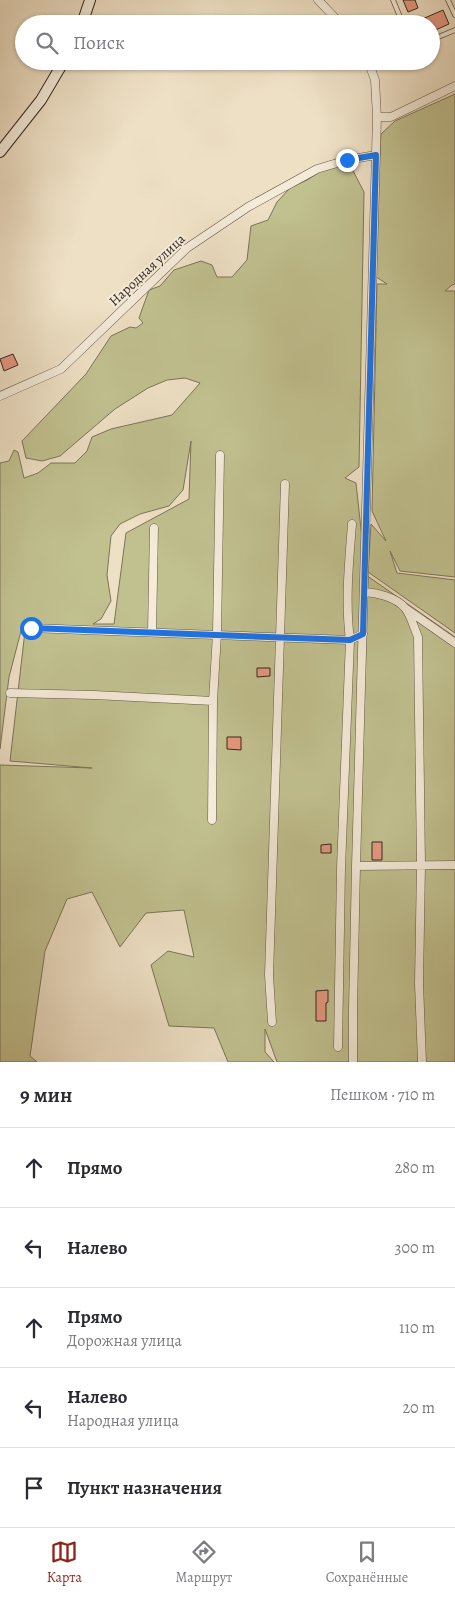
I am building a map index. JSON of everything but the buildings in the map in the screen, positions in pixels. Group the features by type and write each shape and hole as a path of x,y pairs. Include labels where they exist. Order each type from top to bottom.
{"main road":[{"path":"85,15 90,0"},
{"path":"0,152 41,100 59,70"}],"street":[{"path":"318,0 332,15"},
{"path":"354,1062 353,1010 356,866 377,117 375,80 372,70"},
{"path":"377,117 392,117 455,86"},
{"name":"Народная улица","path":"0,396 61,369 187,248 248,207 317,168 376,155"},
{"path":"212,820 213,701 217,634 220,455"},
{"path":"272,1022 269,976 285,484"},
{"path":"338,1047 350,640 348,624 349,557 352,524"},
{"path":"152,632 154,528"},
{"path":"364,592 376,593 396,601 455,643"},
{"path":"405,608 418,637 421,865 419,983 422,1062"},
{"path":"31,628 350,640 363,634"},
{"path":"10,694 94,695 213,701"},
{"path":"356,866 455,865"},
{"path":"340,1010 353,1010"}],"lane":[{"path":"393,0 399,15"},
{"path":"448,0 455,15"},
{"path":"440,36 455,30"}],"shaded area":[{"path":"455,94 455,284 445,291 455,291 455,577 400,571 390,551 397,573 455,580 455,633 368,572 371,524 386,541 372,511 377,284 387,284 373,275 381,134 395,121"},
{"path":"349,163 364,192 359,467 345,478 356,483 366,575 455,637 455,1062 277,1062 265,1029 265,1052 274,1062 228,1062 214,1028 169,1026 151,965 168,951 194,957 184,910 146,913 120,947 92,892 67,899 45,951 30,1056 37,1062 0,1062 0,765 92,768 10,761 25,631 21,631 9,677 0,749 0,463 9,461 14,450 18,452 24,478 38,473 51,463 75,463 87,451 92,437 111,429 172,415 200,383 185,378 167,380 148,388 115,409 60,456 42,461 26,458 22,441 86,374 111,336 130,327 136,328 143,323 139,318 149,290 160,286 174,270 201,261 212,265 217,277 232,277 247,260 251,226 268,220 277,202 290,188 326,168","holes":["191,441 189,499 126,533 114,624 93,624 101,619 111,601 107,575 111,536 120,524 140,514 169,506 183,490"]}],"route":[{"path":"31,628 350,640 359,634 363,634 376,155 347,160"}]}
